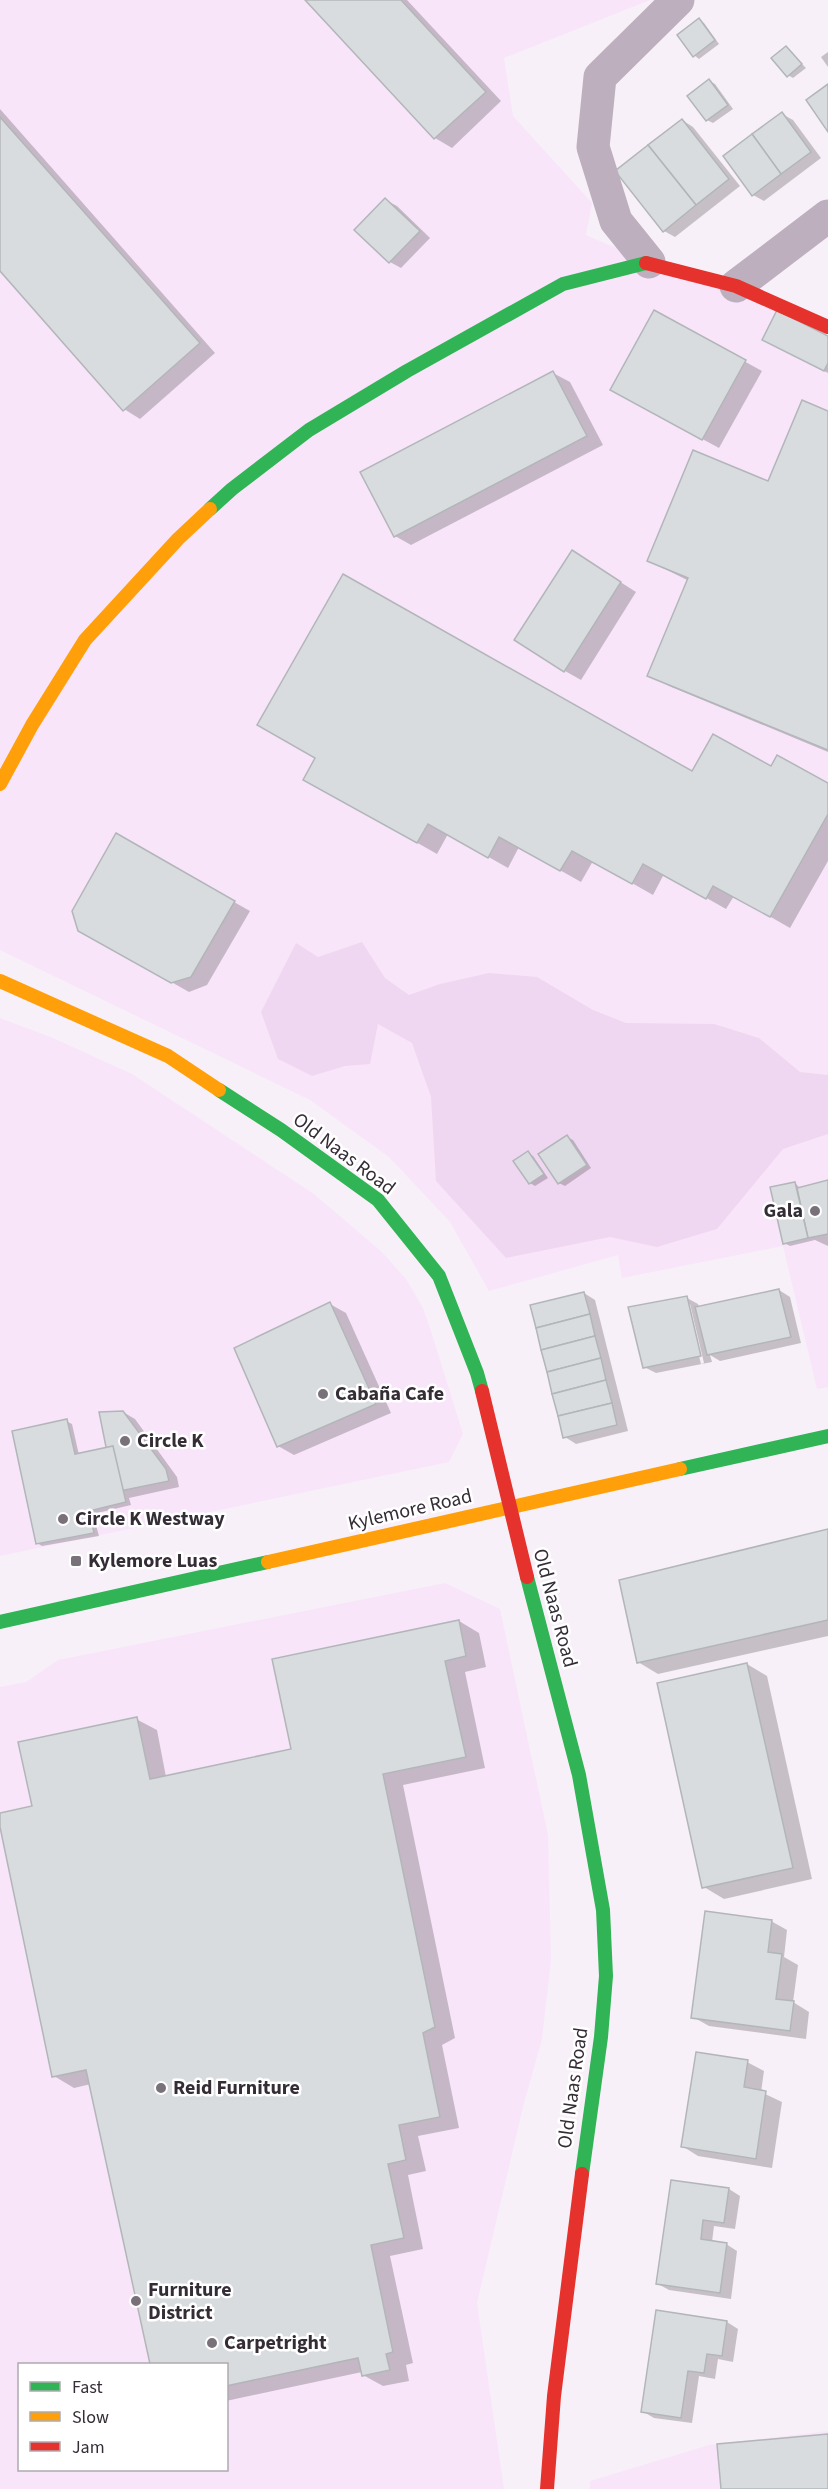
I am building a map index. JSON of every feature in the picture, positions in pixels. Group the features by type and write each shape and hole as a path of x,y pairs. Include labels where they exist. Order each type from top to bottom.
{"street":[{"path":"649,262 616,221 593,147 600,77 678,0"},
{"path":"736,286 828,216"},
{"path":"0,784 32,725 85,640 178,539 232,489 309,430 407,371 563,284 649,262 736,286 828,327"},
{"name":"Old Naas Road","path":"0,981 168,1056 280,1130 378,1200 439,1276 477,1373 509,1508 579,1775 603,1910 606,1976 601,2037 576,2214 554,2396 547,2489"},
{"name":"Kylemore Road","path":"0,1622 828,1436"}],"shaded area":[{"path":"0,0 650,0 504,58 513,116 592,203 586,235 649,262 828,327 828,1387 817,1389 783,1246 622,1278 618,1255 489,1291 450,1222 389,1157 310,1100 0,950"},
{"path":"362,942 385,978 409,995 440,984 489,973 537,977 593,1010 626,1023 714,1024 759,1038 800,1072 828,1075 828,1134 783,1149 717,1229 657,1247 610,1237 506,1258 436,1181 431,1097 412,1043 378,1024 370,1064 345,1066 312,1076 278,1059 261,1012 296,943 318,957"},
{"path":"0,1018 53,1038 132,1074 314,1194 382,1252 406,1279 423,1308 430,1328 463,1434 449,1462 0,1556"},
{"path":"445,1583 500,1609 548,1835 551,1960 542,2039 523,2107 477,2303 504,2489 0,2489 0,1687 26,1682 58,1660"},
{"path":"828,2431 828,2489 590,2489 590,2481 709,2445"}],"building":[{"path":"305,0 401,0 486,92 434,139"},
{"path":"699,18 715,40 693,57 677,35"},
{"path":"786,46 802,64 787,77 771,58"},
{"path":"709,79 728,105 706,121 687,96"},
{"path":"828,84 828,132 806,100"},
{"path":"782,112 811,152 781,174 752,134"},
{"path":"0,117 200,343 123,411 0,271"},
{"path":"682,119 729,179 696,205 648,145"},
{"path":"752,134 781,174 752,196 723,156"},
{"path":"648,145 696,205 663,232 615,171"},
{"path":"385,198 420,231 389,263 354,230"},
{"path":"654,310 746,360 702,440 610,390"},
{"path":"777,310 828,336 828,363 824,371 762,340"},
{"path":"553,371 587,436 394,537 360,472"},
{"path":"802,400 828,411 828,750 647,676 688,578 647,561 693,450 768,481"},
{"path":"572,550 621,582 564,672 514,640"},
{"path":"343,574 692,771 713,734 771,766 777,755 828,783 828,814 770,917 713,886 706,899 643,864 632,884 572,851 560,871 499,837 488,858 428,824 417,843 303,780 315,758 257,725"},
{"path":"116,833 235,901 191,977 171,983 78,931 72,911"},
{"path":"567,1135 587,1165 558,1184 538,1154"},
{"path":"528,1151 544,1174 529,1184 513,1161"},
{"name":"Gala","path":"828,1180 828,1234 808,1238 797,1188"},
{"path":"795,1182 808,1238 783,1244 770,1187"},
{"path":"779,1289 791,1337 707,1355 695,1307"},
{"path":"584,1292 590,1314 536,1328 530,1305"},
{"path":"687,1296 701,1356 643,1368 628,1307"},
{"path":"330,1302 376,1404 277,1447 234,1348"},
{"path":"590,1314 595,1336 541,1350 536,1328"},
{"path":"595,1336 601,1358 547,1372 541,1350"},
{"path":"601,1358 606,1380 552,1394 547,1372"},
{"path":"606,1380 612,1403 558,1416 552,1394"},
{"path":"612,1403 617,1425 563,1438 558,1416"},
{"name":"Circle K","path":"123,1411 166,1469 169,1481 115,1492 99,1412"},
{"path":"67,1419 75,1454 113,1446 126,1502 89,1511 94,1533 36,1544 12,1431"},
{"path":"828,1529 828,1620 637,1663 619,1580"},
{"path":"459,1620 466,1656 445,1661 466,1757 383,1774 435,2027 423,2033 440,2117 399,2125 406,2160 388,2164 404,2238 371,2245 393,2352 386,2354 390,2370 362,2376 358,2358 228,2386 228,2363 150,2363 86,2070 52,2077 0,1827 0,1813 32,1806 18,1742 137,1717 150,1779 291,1749 272,1659"},
{"path":"747,1663 793,1868 702,1888 657,1683"},
{"path":"705,1911 772,1920 768,1952 782,1954 776,1999 794,2001 790,2031 691,2018"},
{"path":"696,2052 748,2060 744,2087 766,2091 756,2159 681,2147"},
{"path":"671,2180 729,2188 724,2223 703,2220 701,2239 727,2243 720,2293 656,2284"},
{"path":"656,2310 727,2321 722,2356 707,2354 704,2373 688,2371 681,2418 641,2412"},
{"path":"828,2434 828,2489 721,2489 717,2444"}],"traffic: fast":[{"path":"210,509 232,489 309,430 407,371 563,284 646,263"},
{"path":"219,1090 281,1130 378,1200 439,1276 482,1391"},
{"path":"680,1469 828,1436"},
{"path":"0,1622 268,1562"},
{"path":"527,1577 579,1775 603,1910 606,1976 601,2037 582,2174"}],"traffic: slow":[{"path":"0,784 32,725 85,640 178,539 210,509"},
{"path":"0,981 168,1056 219,1090"},
{"path":"268,1562 680,1469"}],"traffic: jam":[{"path":"646,263 736,286 828,327"},
{"path":"482,1391 527,1577"},
{"path":"547,2489 554,2396 582,2174"}],"place":[{"name":"Gala","path":"815,1211"},
{"name":"Cabaña Cafe","path":"323,1394"},
{"name":"Circle K","path":"125,1441"},
{"name":"Circle K Westway","path":"63,1519"},
{"name":"Kylemore Luas","path":"76,1561"},
{"name":"Reid Furniture","path":"161,2088"},
{"name":"Furniture District","path":"136,2301"},
{"name":"Carpetright","path":"212,2343"}]}
